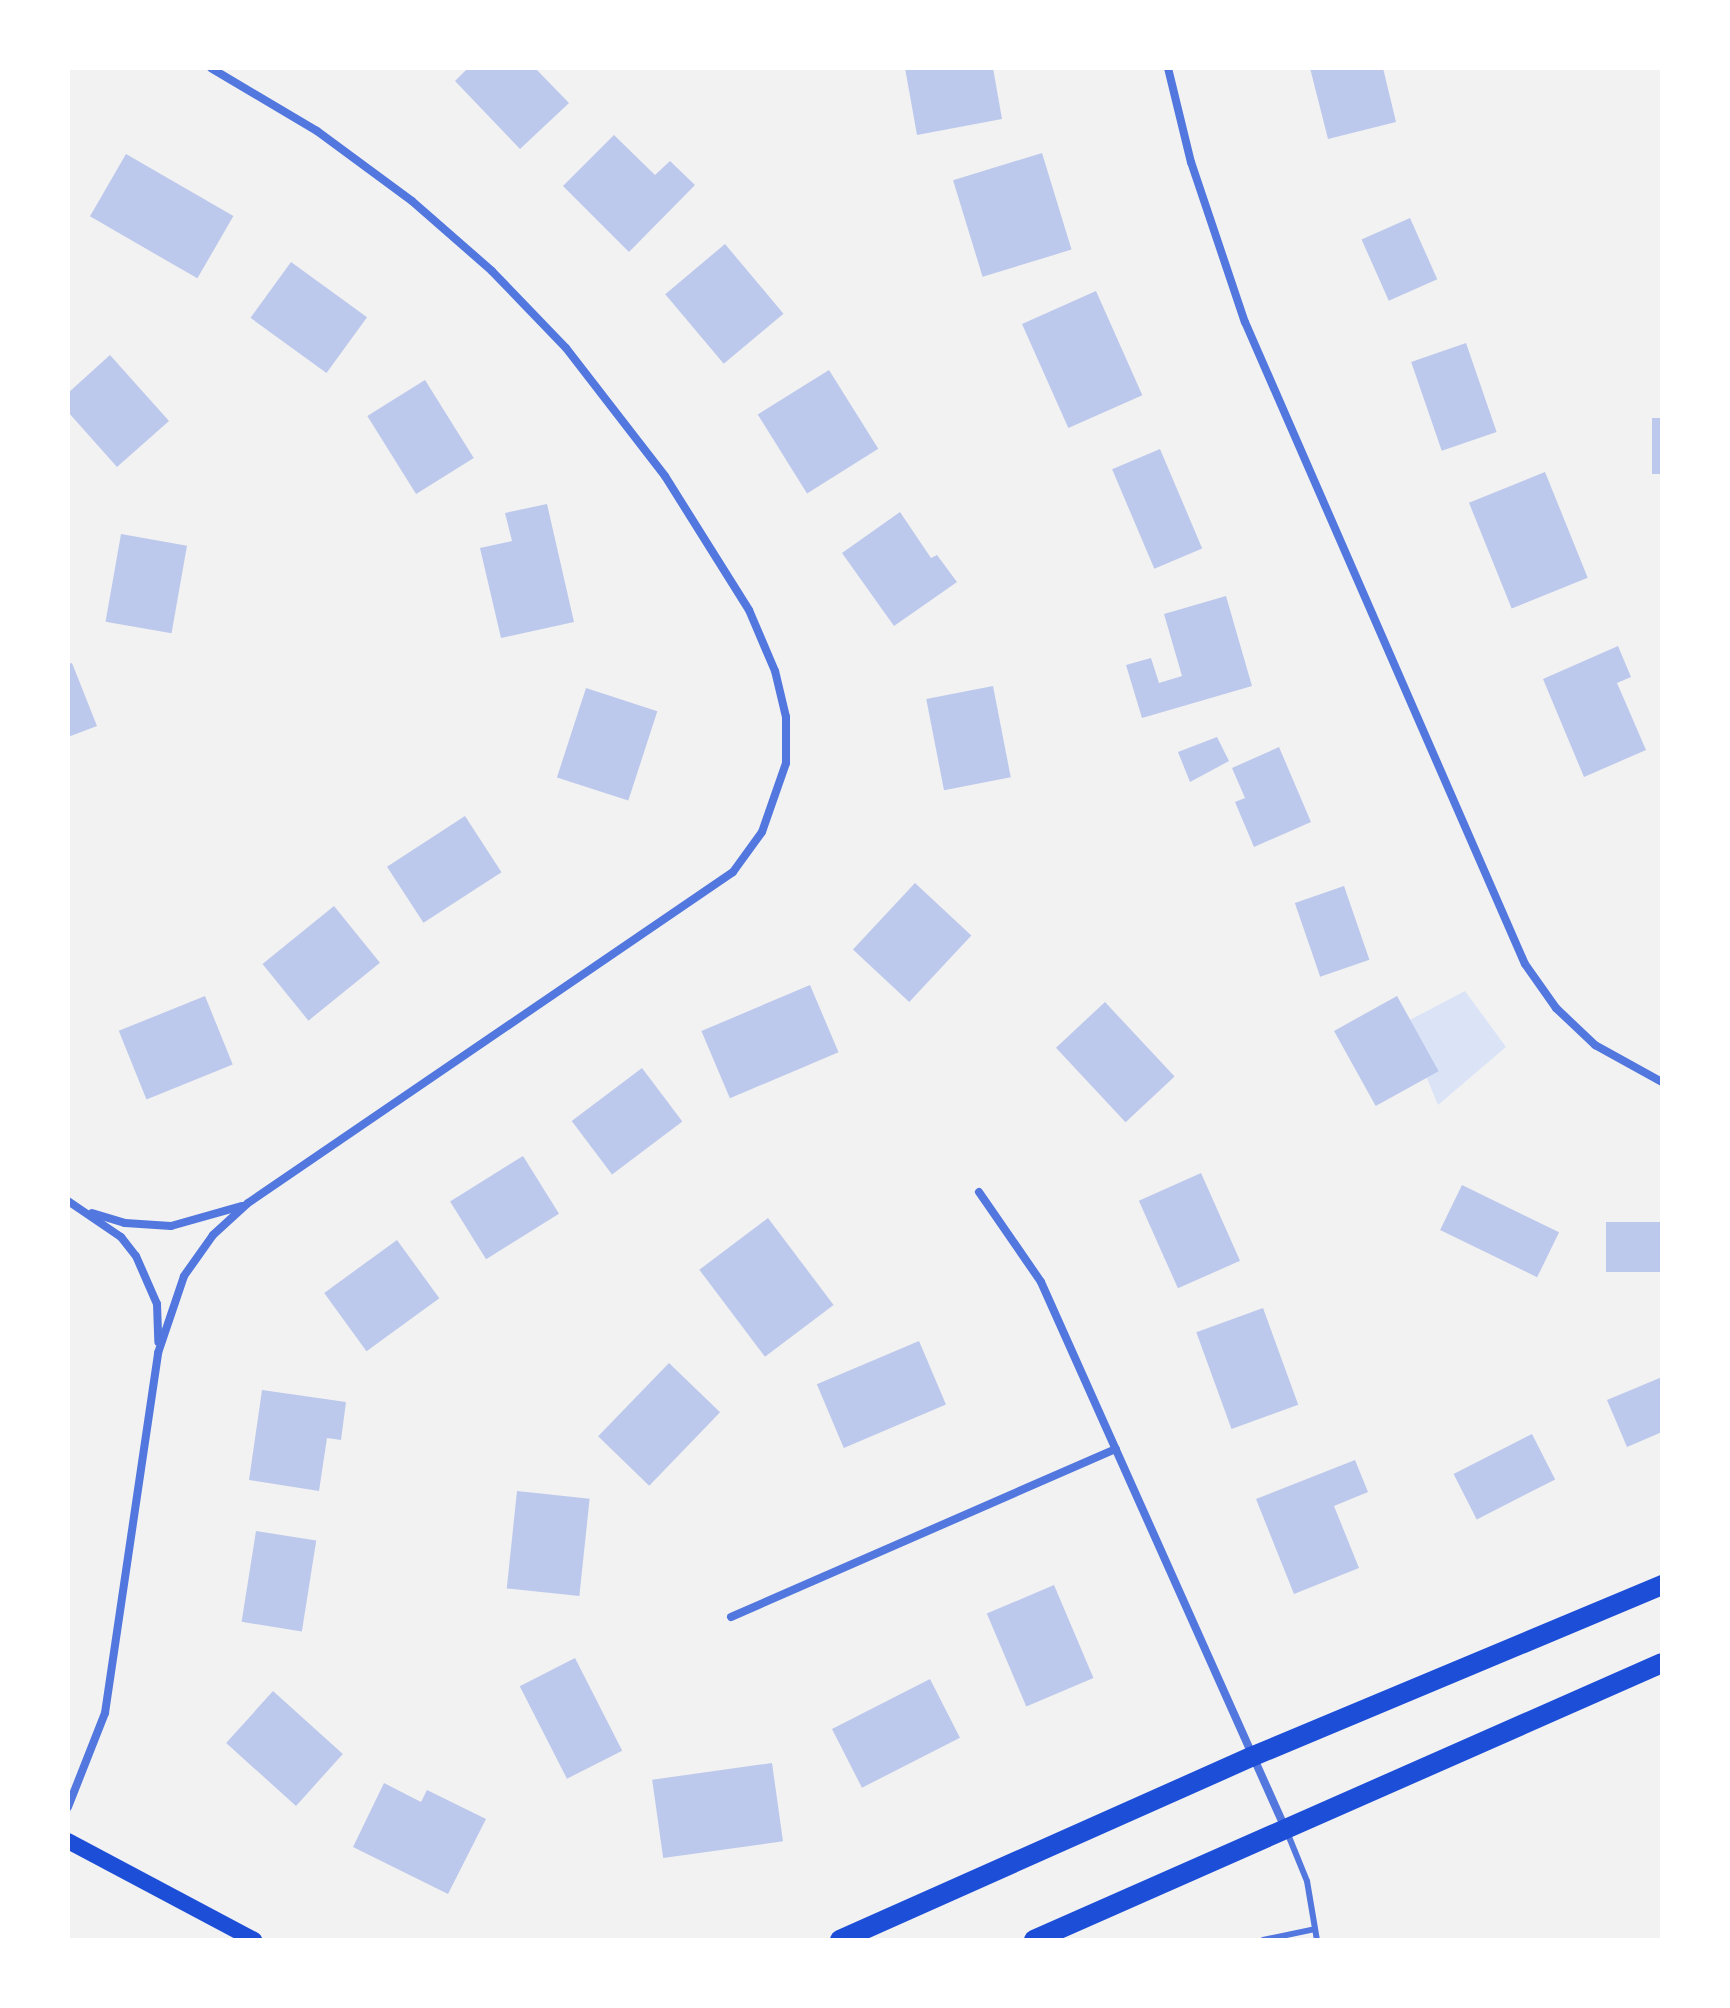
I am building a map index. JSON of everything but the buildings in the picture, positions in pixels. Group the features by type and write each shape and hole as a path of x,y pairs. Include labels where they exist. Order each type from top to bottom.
{"main road":[{"path":"840,1940 1251,1757 1662,1585"},
{"path":"1034,1940 1662,1663"},
{"path":"68,1841 254,1940"}],"street":[{"path":"158,1353 184,1276 213,1235 248,1203 733,872 762,832 779,792 786,717 775,671 749,610 665,476 566,348 492,271 412,201 317,131 211,68"},
{"path":"1168,68 1191,162 1245,322 1525,964 1556,1008 1595,1045 1662,1082"},
{"path":"979,1192 1041,1282 1285,1829"},
{"path":"68,1201 125,1223 171,1226 217,1217 248,1203"},
{"path":"68,1807 94,1749 112,1679 158,1353 157,1304 146,1274 121,1237 88,1211"},
{"path":"731,1617 1116,1449"}],"lane":[{"path":"1285,1829 1307,1881 1317,1940"},
{"path":"1263,1940 1315,1929"}],"shaded area":[{"path":"1465,991 1506,1047 1438,1105 1404,1023"}]}
